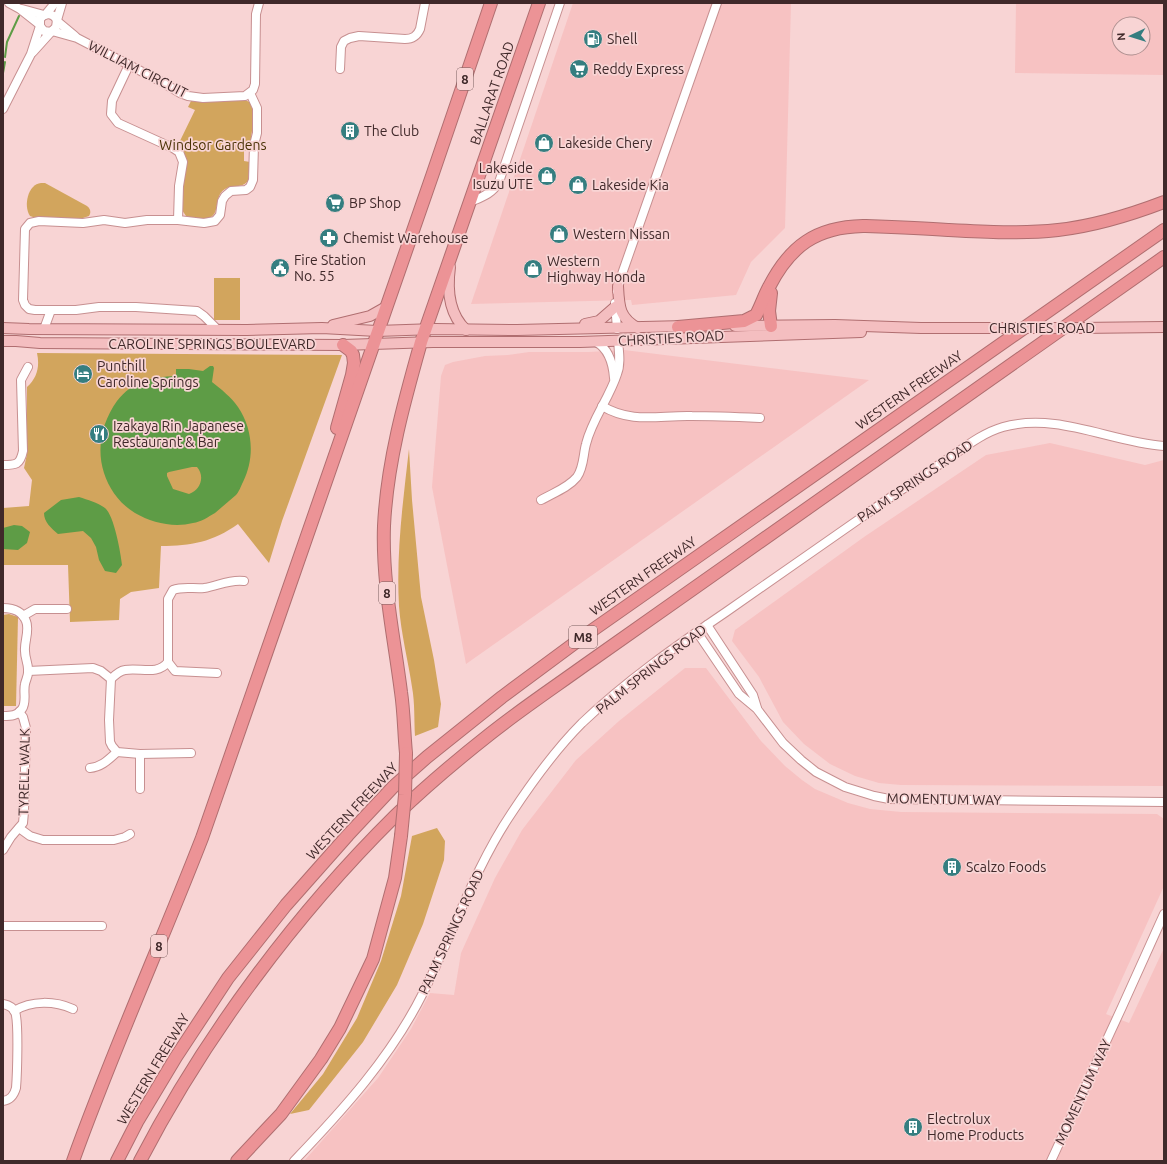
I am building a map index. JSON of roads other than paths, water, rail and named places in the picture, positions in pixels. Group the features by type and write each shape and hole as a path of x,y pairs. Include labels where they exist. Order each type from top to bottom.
{"highway":[{"name":"8","path":"73,1161 92,1108 169,923 202,838 491,3"},
{"name":"BALLARAT ROAD","path":"426,329 539,3"},
{"path":"678,327 744,322 750,319 756,315 774,278 786,259 801,244 815,235 842,227 863,226 998,232 1036,232 1060,230 1099,222 1144,210 1164,202"},
{"name":"WESTERN FREEWAY","path":"117,1161 137,1122 176,1057 228,978 286,905 393,787 427,757 502,697 587,634 1164,230"},
{"name":"M8","path":"140,1161 175,1097 217,1033 258,975 299,923 350,864 396,816 426,788 492,733 554,687 1164,257"},
{"path":"771,326 769,301 774,278"},
{"name":"8","path":"237,1161 281,1114 321,1058 340,1028 373,959 395,878 405,801 406,753 401,692 389,611 384,528 386,500 396,434 421,342 426,329"},
{"path":"325,484 336,431 354,363 354,355 343,345"}],"main road":[{"path":"452,252 449,274 450,299 456,318 466,330"},
{"path":"618,286 621,312 626,320 638,328"},
{"path":"322,328 370,316 386,307"},
{"path":"545,329 594,323 603,318 615,307"},
{"name":"CHRISTIES ROAD","path":"426,329 617,329 835,325 921,328 1164,327"},
{"path":"771,326 778,330 814,330 847,333"},
{"name":"CAROLINE SPRINGS BOULEVARD","path":"3,328 247,330 322,328 377,331 426,329"},
{"name":"CHRISTIES ROAD","path":"421,342 596,342 752,335 847,333 921,328"},
{"path":"617,329 618,341"},
{"path":"123,330 123,344"},
{"path":"247,330 247,344"},
{"name":"CAROLINE SPRINGS BOULEVARD","path":"3,341 123,344 343,345 421,342"}],"street":[{"path":"9,3 20,9 44,31 52,31"},
{"path":"3,109 31,54 40,19 55,3"},
{"path":"31,54 56,27 62,3"},
{"path":"44,329 51,310 31,310 24,303 25,232 28,224 39,221 83,223 104,220 125,223 147,220 178,220 203,223 215,221 220,215 222,201 226,194 246,190 251,185 254,174 254,145 257,133 257,120 256,105 250,93 255,84 256,14 259,3"},
{"path":"340,69 341,47 344,41 350,38 359,36 406,39 413,38 418,34 420,29 425,3"},
{"path":"470,202 489,194 495,189 499,182 560,3"},
{"path":"617,329 615,307 618,286 717,3"},
{"path":"20,9 52,15 57,21"},
{"name":"WILLIAM CIRCUIT","path":"57,21 77,38"},
{"name":"WILLIAM CIRCUIT","path":"52,31 77,38 180,93 192,97 203,98 242,96 250,93"},
{"path":"129,65 112,101 111,113 118,122 173,148 180,155 183,162 179,186 178,220"},
{"name":"CAROLINE SPRINGS BOULEVARD","path":"51,310 76,310 99,307 152,308 178,311 193,310 204,316 218,330"},
{"path":"541,500 567,486 578,475 581,469 590,429 611,390 619,366 618,341"},
{"path":"596,342 602,346 611,360 614,381"},
{"path":"3,465 15,464 21,460 23,451 21,380 28,367"},
{"path":"602,406 623,416 636,418 691,416 760,418"},
{"name":"PALM SPRINGS ROAD","path":"294,1161 324,1130 369,1078 397,1039 422,994 492,846 509,816 546,765 582,723 621,689 706,625 984,434 1004,427 1024,423 1043,422 1065,425 1132,441 1164,446"},
{"path":"217,673 175,671 168,662 168,599 173,590 182,588 195,589 210,587 233,581 244,582"},
{"path":"3,608 17,611 23,616 27,625 25,652 28,671 25,685 24,705 19,712 13,716 3,716"},
{"path":"23,616 35,609 66,609"},
{"name":"MOMENTUM WAY","path":"706,625 753,696 757,709"},
{"name":"MOMENTUM WAY","path":"697,632 739,694 757,709 783,743 816,772 845,787 888,799 1164,802"},
{"path":"111,679 123,670 157,670 165,666 168,662"},
{"path":"28,671 93,668 102,671 111,679"},
{"path":"111,679 109,720 110,742 117,752 140,754 191,753"},
{"name":"TYRELL WALK","path":"3,850 10,837 23,823 26,728 23,717 19,712"},
{"path":"90,768 96,768 104,764 117,752"},
{"path":"140,754 140,789"},
{"path":"19,828 30,836 43,840 114,840 130,834"},
{"name":"MOMENTUM WAY","path":"1051,1161 1164,914"},
{"path":"3,926 102,926"},
{"path":"14,1011 25,1005 34,1003 62,1004 73,1009"},
{"path":"3,1004 11,1007 14,1011 17,1023 16,1088 11,1098 3,1100"}],"waterway":[{"path":"5,57 7,42 19,16"},
{"path":"3,73 5,62"}],"place":[{"name":"Shell","path":"593,39"},
{"name":"Reddy Express","path":"579,69"},
{"name":"The Club","path":"350,131"},
{"name":"Lakeside Chery","path":"544,143"},
{"name":"Lakeside Isuzu UTE","path":"547,176"},
{"name":"Lakeside Kia","path":"578,185"},
{"name":"BP Shop","path":"335,203"},
{"name":"Western Nissan","path":"559,234"},
{"name":"Chemist Warehouse","path":"329,238"},
{"name":"Fire Station No. 55","path":"280,268"},
{"name":"Western Highway Honda","path":"533,269"},
{"name":"Punthill Caroline Springs","path":"83,374"},
{"name":"Izakaya Rin Japanese Restaurant & Bar","path":"99,434"},
{"name":"Scalzo Foods","path":"952,867"},
{"name":"Electrolux Home Products","path":"913,1127"}],"park label":[{"name":"Windsor Gardens","path":"213,145"}]}
